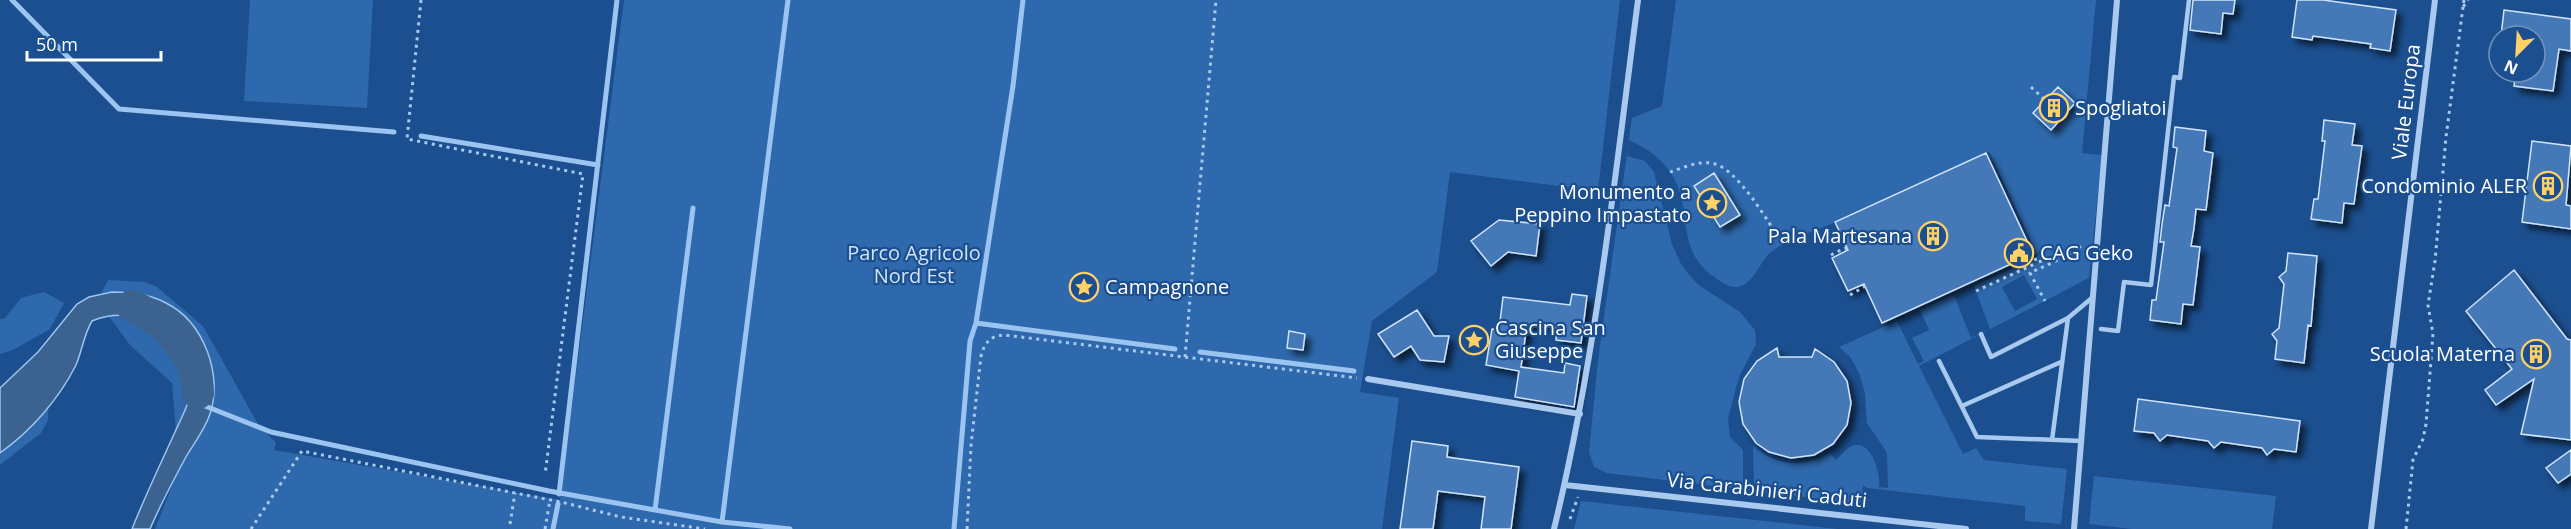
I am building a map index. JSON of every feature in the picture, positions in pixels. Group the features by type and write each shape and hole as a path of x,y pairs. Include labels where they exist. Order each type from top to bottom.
{"street":[{"path":"1554,529 1580,414 1638,0"},
{"path":"2074,529 2117,0"},
{"name":"Viale Europa","path":"2372,529 2435,0"},
{"path":"1368,380 1580,414"},
{"name":"Via Carabinieri Caduti","path":"1565,485 1966,529"}],"lane":[{"path":"2101,329 2118,331 2124,282 2151,285 2174,77 2180,78 2189,0"},
{"path":"1981,334 1991,357 2068,318 2093,297"},
{"path":"2052,440 2068,318"},
{"path":"1939,361 1977,437 2082,441"},
{"path":"1962,406 2061,362"}],"path":[{"path":"421,0 407,139 583,174 545,475"},
{"path":"1185,357 1216,0"},
{"path":"2406,529 2413,460 2420,447 2426,424 2433,334 2428,305 2435,261 2446,137 2463,7 2466,0"},
{"path":"2031,87 2045,100"},
{"path":"1670,172 1701,163 1716,164 1725,168 1733,175 1784,246"},
{"path":"1976,291 2078,244 2081,249 2030,273 2044,301"},
{"path":"1832,255 1845,248 1848,250"},
{"path":"2035,258 2037,263"},
{"path":"1850,295 1864,287 1864,284"},
{"path":"967,529 971,445 981,356 990,339 1004,335 1368,380"},
{"path":"251,529 302,451 550,500 621,517 705,529"},
{"path":"510,524 515,493"},
{"path":"545,529 550,500"}],"green space":[{"path":"250,0 373,0 367,108 244,101"},
{"name":"Parco Agricolo Nord Est","path":"624,0 1620,0 1598,191 1450,172 1437,272 1372,321 1360,392 1399,398 1382,529 155,529 179,468 172,383 130,345 102,307 101,293 108,280 145,282 157,287 203,326 258,424 276,443 274,450 560,500"},
{"path":"1676,0 2096,0 2082,153 2102,155 2089,278 1919,366 1963,454 1976,448 1984,460 2067,469 2061,524 2025,521 2025,506 1867,488 1863,485 1861,504 1607,473 1594,467 1589,452 1598,360 1632,118 1662,106","holes":["1629,140 1649,151 1665,166 1680,192 1687,232 1695,257 1717,279 1732,287 1748,282 1765,258 1776,249 1835,222 1848,250 1832,258 1848,291 1864,284 1882,323 2033,254 1986,153 1989,151 2038,256 1974,286 1990,329 1971,338 1954,295 1920,310 1929,330 1912,338 1924,361 1918,364 1897,321 1839,347 1851,358 1860,375 1865,394 1867,423 1887,453 1888,488 1879,487 1873,458 1869,451 1857,445 1848,448 1836,460 1830,453 1800,463 1771,458 1753,446 1754,490 1743,488 1743,450 1730,437 1728,418 1739,377 1756,344 1755,330 1740,312 1700,286 1681,264 1672,244 1654,172 1645,161 1627,156","1714,173 1740,215 1720,227 1694,186","2024,275 2037,299 2015,311 2002,287"]},
{"path":"44,292 64,303 50,329 13,350 0,354 0,319 4,319 21,298"},
{"path":"48,402 48,420 41,433 0,465 0,418"},
{"path":"2094,476 2276,496 2272,529 2132,529 2089,524"},
{"path":"1581,501 1838,529 1574,529"}],"shaded area":[{"path":"112,292 153,297 179,312 200,336 212,367 213,399 208,420 172,482 150,529 132,529 186,407 193,381 191,364 184,348 166,328 159,324 126,315 108,316 92,321 76,365 53,402 33,424 0,453 0,388 38,352 77,304 89,297"}],"building":[{"path":"2193,0 2235,0 2233,14 2223,13 2221,34 2190,30"},
{"path":"2297,0 2323,0 2396,10 2390,51 2370,48 2371,44 2313,36 2312,40 2292,37"},
{"path":"2504,10 2571,19 2571,51 2559,49 2553,91 2514,86 2514,84 2547,84 2547,24 2502,24"},
{"name":"Spogliatoi","path":"2058,87 2075,103 2051,130 2033,113"},
{"path":"2324,120 2355,124 2352,145 2362,146 2354,204 2344,203 2342,223 2311,219 2314,199 2318,199 2325,141 2322,141"},
{"path":"2175,127 2206,131 2204,151 2213,153 2206,210 2196,209 2191,246 2200,247 2193,305 2183,304 2181,324 2150,320 2152,300 2156,300 2164,242 2160,242 2162,224 2165,205 2169,206 2177,148 2173,147"},
{"name":"Condominio ALER","path":"2532,141 2571,146 2566,205 2571,206 2571,229 2522,222"},
{"name":"Pala Martesana","path":"1986,153 2033,254 1882,323 1864,284 1848,291 1832,258 1848,250 1835,222"},
{"path":"1714,173 1740,215 1720,227 1694,186"},
{"path":"1499,220 1540,224 1536,256 1508,252 1491,266 1471,241"},
{"path":"2288,253 2317,256 2311,326 2308,325 2304,363 2275,359 2277,341 2272,334 2279,328 2284,284 2279,277 2286,271"},
{"name":"Scuola Materna","path":"2514,270 2567,339 2571,340 2571,440 2521,434 2534,379 2496,405 2485,390 2512,369 2466,311"},
{"path":"1572,294 1587,296 1581,343 1556,340 1557,328 1527,325 1521,367 1564,373 1565,363 1580,366 1574,407 1515,397 1519,371 1486,365 1492,329 1499,330 1503,297 1570,305"},
{"path":"1417,310 1434,336 1449,336 1444,362 1420,360 1411,346 1394,357 1378,334"},
{"path":"1289,331 1305,334 1303,350 1287,348"},
{"path":"1777,348 1779,357 1812,357 1815,349 1834,362 1847,381 1851,403 1847,425 1833,444 1814,455 1791,458 1769,452 1756,443 1743,424 1739,402 1744,379 1757,361"},
{"path":"2138,399 2300,421 2296,452 2274,449 2267,455 2262,448 2221,442 2214,448 2208,441 2167,435 2160,441 2154,433 2134,431"},
{"path":"1412,441 1448,446 1447,457 1519,467 1511,529 1481,529 1485,497 1438,491 1433,529 1400,529"},
{"path":"2571,450 2571,474 2558,483 2546,468"}],"waterway":[{"path":"12,0 119,109 394,132"},
{"path":"559,494 617,0"},
{"path":"722,522 788,0"},
{"path":"954,529 970,341 976,323 1013,86 1023,0"},
{"path":"421,136 598,165"},
{"path":"655,510 693,208"},
{"path":"132,306 157,320 177,340 192,365 198,393"},
{"path":"976,323 1175,349"},
{"path":"1200,352 1354,371"},
{"path":"205,406 271,432 549,491 722,522 790,529"},
{"path":"553,529 558,504"}],"place":[{"name":"Spogliatoi","path":"2054,108"},
{"name":"Condominio ALER","path":"2548,186"},
{"name":"Monumento a Peppino Impastato","path":"1712,203"},
{"name":"Pala Martesana","path":"1933,236"},
{"name":"CAG Geko","path":"2019,253"},
{"name":"Campagnone","path":"1084,287"},
{"name":"Cascina San Giuseppe","path":"1474,340"},
{"name":"Scuola Materna","path":"2536,354"}]}
